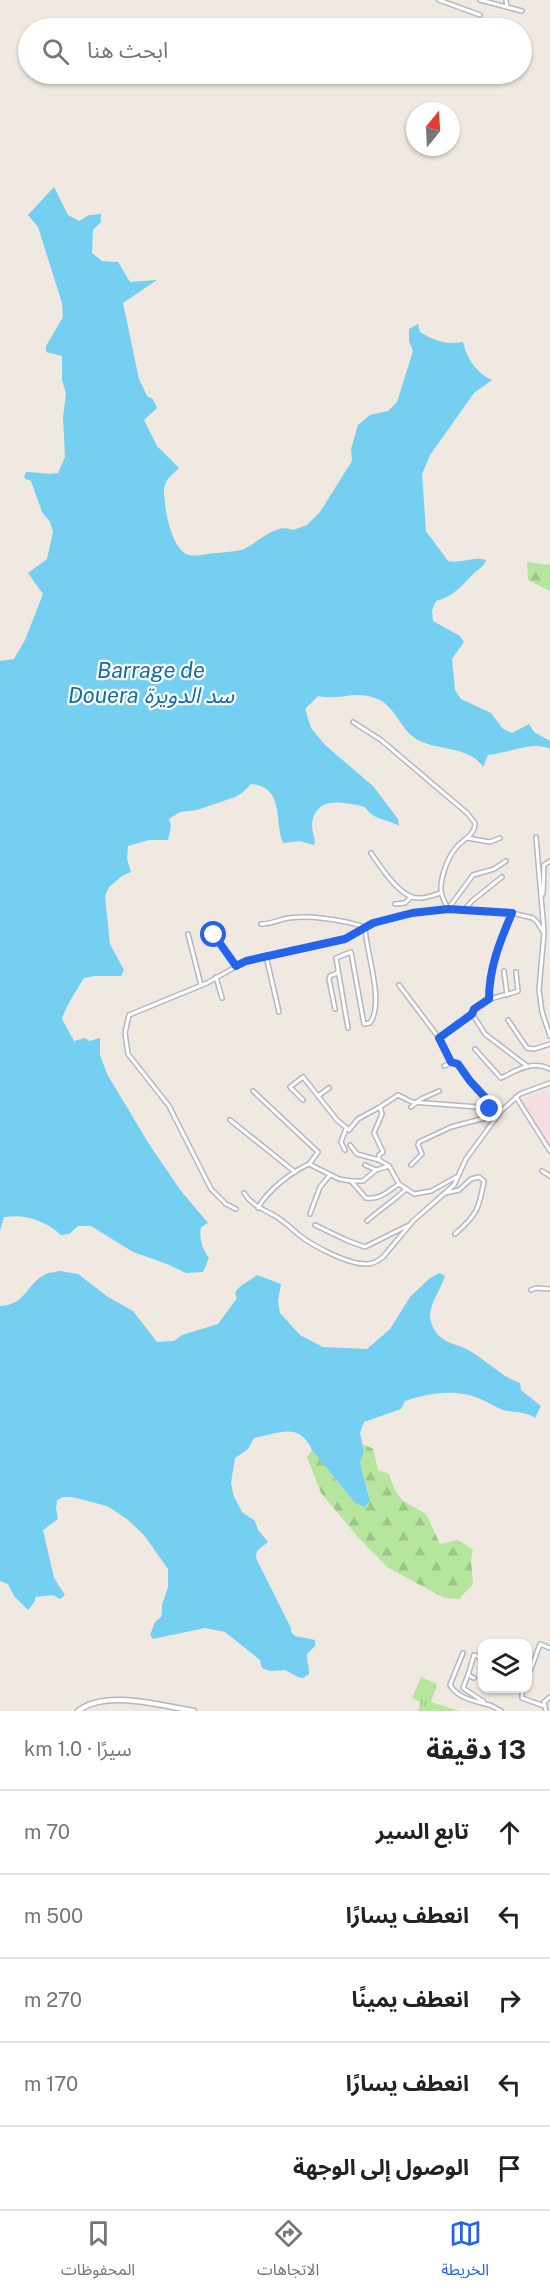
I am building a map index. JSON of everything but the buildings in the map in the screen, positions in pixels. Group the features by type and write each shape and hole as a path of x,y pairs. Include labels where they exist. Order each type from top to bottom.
{"street":[{"path":"439,0 480,15"},
{"path":"480,0 522,10"},
{"path":"506,0 507,7"},
{"path":"352,722 381,740 467,813 475,823 476,828 455,848 443,878 441,893 448,909"},
{"path":"536,837 544,933 539,990 542,1012 550,1036"},
{"path":"466,838 490,842 500,838"},
{"path":"371,853 393,883 411,897 421,898 441,893"},
{"path":"448,909 473,875 494,869 506,861"},
{"path":"542,896 544,865 550,861"},
{"path":"465,910 472,901 502,877"},
{"path":"395,904 405,903 411,897"},
{"path":"236,1209 226,1204 211,1189 169,1106 128,1054 125,1033 129,1015 201,985 246,961 345,939 373,923 401,916 448,909 512,913 533,918 544,933"},
{"path":"489,999 491,970 502,934 512,913"},
{"path":"261,924 273,924 284,919 310,918 352,922 365,927"},
{"path":"348,1028 336,958 351,952 364,1024 370,1023 375,1016 377,1004 365,943 365,927"},
{"path":"188,934 201,985"},
{"path":"214,935 236,966"},
{"path":"543,938 550,939"},
{"path":"266,956 279,1012"},
{"path":"504,970 507,994"},
{"path":"439,1038 489,999 519,989 516,972"},
{"path":"335,1009 329,979 337,973"},
{"path":"216,977 222,998"},
{"path":"399,985 439,1038 451,1064"},
{"path":"472,1014 485,1035 527,1066"},
{"path":"508,1020 527,1047 534,1048 550,1044"},
{"path":"476,1049 501,1077 527,1066 539,1064 550,1069"},
{"path":"444,1066 458,1064 495,1112"},
{"path":"303,1100 290,1087 303,1077 346,1130"},
{"path":"411,1165 422,1154 419,1142 451,1127 495,1112 516,1097 550,1083"},
{"path":"318,1096 329,1088"},
{"path":"253,1091 318,1152 309,1164 295,1172 261,1202 258,1208"},
{"path":"411,1107 439,1091"},
{"path":"345,1150 341,1142 346,1130 349,1130 358,1119 398,1095 417,1103 495,1112"},
{"path":"516,1097 550,1151"},
{"path":"379,1160 379,1155 383,1152 374,1133 382,1114 380,1107"},
{"path":"244,1193 258,1208 279,1218 315,1245 361,1264 370,1264 383,1257 409,1226 441,1194 454,1185 466,1159 495,1112"},
{"path":"230,1120 295,1172"},
{"path":"350,1145 357,1154 379,1160 388,1166 399,1184 414,1194 431,1191 460,1175"},
{"path":"309,1164 330,1175 351,1181 363,1181 376,1170 388,1166"},
{"path":"365,1165 376,1170"},
{"path":"543,1171 550,1176"},
{"path":"310,1214 320,1187 330,1175"},
{"path":"441,1194 459,1190 475,1177 484,1181 477,1212 455,1234"},
{"path":"351,1181 369,1199 377,1198 399,1184"},
{"path":"367,1221 379,1210 391,1204 406,1189"},
{"path":"315,1225 366,1247 409,1226"},
{"path":"531,1290 550,1289"},
{"path":"532,1665 540,1644 550,1648"},
{"path":"463,1653 450,1685 453,1691 489,1705"},
{"path":"478,1656 474,1655 463,1688 501,1711"},
{"path":"468,1675 474,1678"},
{"path":"522,1694 522,1698 544,1706"},
{"path":"546,1711 545,1700 550,1697"},
{"path":"78,1711 87,1705 111,1699 194,1711"}],"shaded area":[{"path":"550,1089 550,1149 520,1100"}],"green space":[{"path":"527,562 550,565 550,591 528,580"},
{"path":"363,1444 373,1449 378,1470 389,1474 398,1495 411,1506 426,1514 440,1544 458,1540 473,1550 471,1560 473,1584 459,1599 444,1598 387,1567 321,1493 307,1457 312,1450 355,1503 368,1492 360,1463 364,1452"},
{"path":"421,1677 437,1684 431,1702 459,1711 418,1711 420,1702 412,1698"}],"water":[{"name":"Barrage de Douera سد الدويرة","path":"54,187 68,215 79,221 89,215 101,214 101,222 93,230 92,253 102,261 118,262 130,282 157,280 123,303 139,379 147,396 153,399 157,408 144,420 157,446 179,468 166,483 164,496 167,517 175,541 179,548 189,555 241,550 274,531 287,528 293,530 307,525 320,512 352,461 351,449 358,425 370,415 388,411 397,402 413,351 409,341 409,329 418,324 420,332 436,340 446,343 463,342 473,364 482,374 492,380 474,393 430,455 422,474 426,531 448,561 486,560 482,567 456,591 436,601 432,610 433,621 460,636 464,642 452,659 455,690 461,699 491,713 503,729 512,733 529,724 534,732 550,741 550,749 535,746 488,755 483,767 472,756 417,739 410,734 391,709 378,699 362,695 318,696 305,709 311,728 325,745 373,786 398,819 399,826 376,817 365,807 331,803 318,809 314,816 312,826 314,845 300,841 283,843 274,798 262,786 251,784 235,797 197,810 180,812 169,819 171,826 168,840 149,840 128,846 127,859 131,872 109,887 105,896 110,944 124,970 121,976 84,978 68,1004 62,1019 74,1041 100,1038 100,1055 107,1074 149,1144 181,1191 208,1223 201,1227 200,1231 202,1243 209,1258 203,1272 186,1273 133,1252 91,1226 78,1226 69,1234 61,1235 48,1225 34,1219 12,1216 4,1217 0,1231 0,661 14,659 25,640 43,594 28,573 47,559 53,532 50,522 42,512 31,481 24,478 26,472 58,473 65,457 63,417 66,394 62,380 62,356 46,352 46,346 63,317 62,303 38,227 28,215"},
{"path":"51,1272 78,1274 108,1297 133,1311 157,1342 174,1341 182,1335 218,1324 237,1298 235,1293 237,1290 257,1275 281,1284 278,1301 280,1313 300,1335 323,1347 367,1349 390,1329 410,1297 430,1278 440,1273 445,1276 430,1315 437,1334 520,1383 521,1390 541,1406 535,1418 523,1413 503,1410 469,1395 442,1393 405,1401 401,1409 364,1422 360,1433 364,1452 360,1463 370,1501 365,1507 355,1503 307,1441 294,1432 279,1432 254,1438 248,1449 235,1458 231,1483 234,1497 242,1512 255,1521 258,1530 268,1542 258,1551 256,1558 291,1632 295,1636 315,1640 315,1646 307,1654 309,1674 303,1678 285,1670 270,1671 262,1668 260,1660 225,1632 205,1628 153,1639 150,1635 155,1622 161,1617 168,1587 168,1569 144,1535 127,1519 107,1506 72,1497 57,1500 58,1519 43,1530 54,1578 65,1595 60,1599 53,1595 35,1597 35,1601 28,1610 14,1596 8,1584 0,1581 0,1306 16,1302 39,1278"}],"route":[{"path":"214,935 236,966 246,961 345,939 373,923 412,913 448,909 512,913 502,934 491,970 489,999 439,1038 451,1062 458,1064 494,1107 490,1109"}]}
